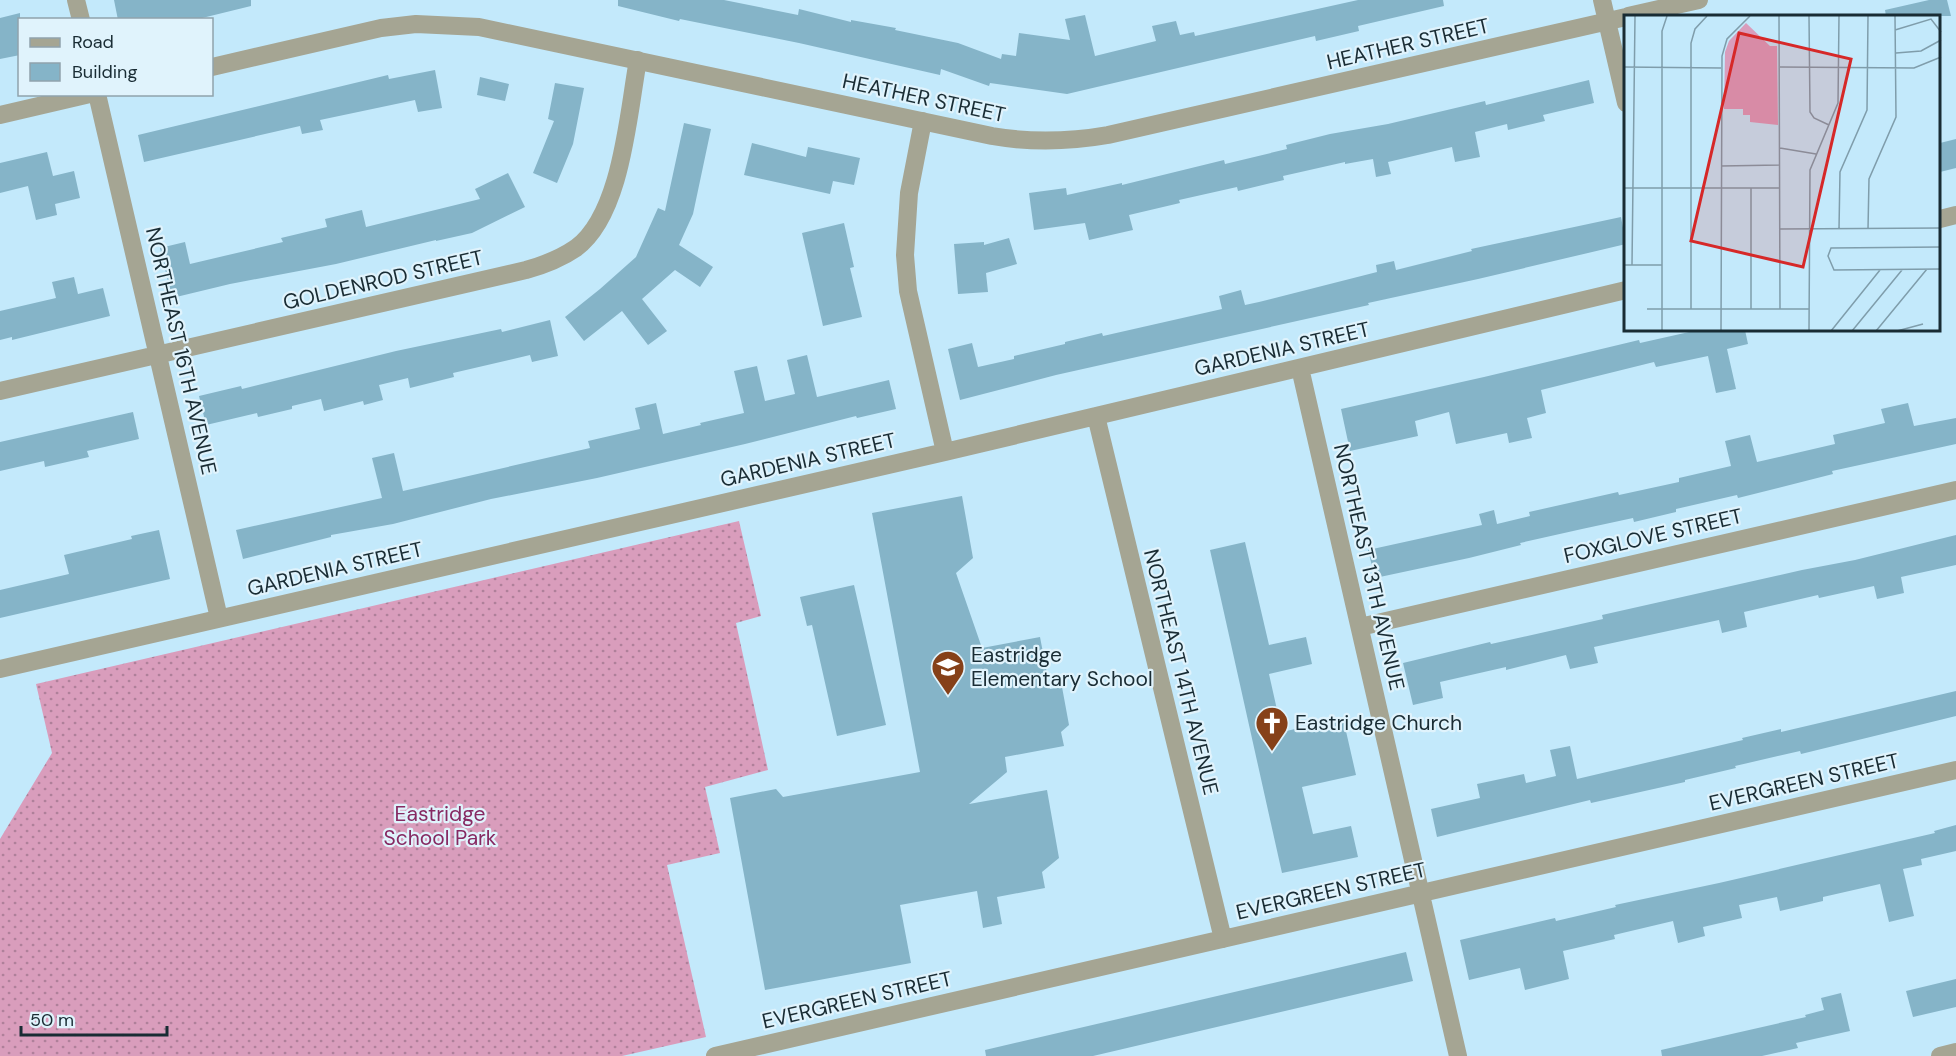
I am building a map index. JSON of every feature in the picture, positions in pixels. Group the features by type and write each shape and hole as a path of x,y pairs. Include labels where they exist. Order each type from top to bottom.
{"street":[{"path":"76,0 80,18"},
{"path":"1602,0 1624,94"},
{"name":"HEATHER STREET","path":"1635,15 1699,0"},
{"name":"HEATHER STREET","path":"213,67 381,28 416,24 479,27 1015,140 1077,141 1624,18"},
{"name":"GOLDENROD STREET","path":"0,391 526,270 555,261 578,246 605,212 617,181 638,60"},
{"path":"0,115 81,96"},
{"name":"NORTHEAST 16TH AVENUE","path":"97,96 219,618"},
{"path":"923,121 909,193 905,255 908,291 945,452"},
{"path":"1941,219 1956,215"},
{"name":"GARDENIA STREET","path":"0,669 945,452 1624,290"},
{"name":"NORTHEAST 13TH AVENUE","path":"1300,368 1458,1056"},
{"name":"NORTHEAST 14TH AVENUE","path":"1096,416 1223,939"},
{"name":"FOXGLOVE STREET","path":"1360,627 1956,490"},
{"name":"EVERGREEN STREET","path":"715,1056 1956,770"},
{"path":"1940,1056 1956,1052"}],"green space":[{"name":"Eastridge School Park","path":"739,521 761,616 736,623 768,770 705,787 720,853 667,865 706,1037 622,1056 0,1056 0,839 52,753 36,684"}],"building":[{"path":"114,0 251,0 251,6 202,18 118,18"},
{"path":"618,0 724,0 798,15 799,9 851,22 851,20 896,28 895,30 958,43 1001,59 1002,54 1016,56 1019,33 1070,40 1065,19 1085,15 1095,56 1156,41 1152,26 1176,21 1180,35 1194,32 1195,36 1358,0 1443,0 1444,6 1358,26 1359,31 1316,41 1315,36 1067,94 990,83 989,86 941,69 940,75 799,43 680,19 679,21 618,6"},
{"path":"1929,0 1947,0 1951,16 1886,15 1885,10"},
{"path":"20,13 18,55 0,59 0,18"},
{"path":"435,70 442,108 418,112 415,100 320,120 323,130 302,134 300,126 144,162 138,135 388,75 389,79"},
{"path":"480,77 509,84 505,101 477,95"},
{"path":"1589,80 1594,103 1543,115 1545,121 1508,130 1507,124 1475,132 1480,157 1455,162 1452,147 1388,162 1391,174 1376,177 1373,159 1345,164 1345,162 1283,176 1284,180 1238,191 1237,187 1179,200 1180,203 1129,215 1133,230 1089,240 1085,223 1034,230 1029,193 1066,188 1067,195 1122,183 1122,185 1224,160 1225,164 1287,149 1286,145 1330,134 1388,124 1485,101 1486,105"},
{"path":"555,83 584,88 573,144 557,183 533,173 554,121 548,119"},
{"path":"684,123 711,129 693,214 679,245 713,267 700,287 675,270 642,299 667,331 648,345 622,311 584,341 565,317 636,257 658,208 665,211"},
{"path":"1956,139 1956,168 1941,172 1941,143"},
{"path":"752,143 806,157 808,147 860,158 854,185 833,181 830,194 744,175"},
{"path":"47,152 53,176 74,171 80,198 55,204 57,215 36,220 28,186 0,193 0,163"},
{"path":"508,173 525,207 472,233 172,298 160,248 185,242 190,264 283,242 281,238 327,227 325,219 362,210 366,227 480,199 475,189"},
{"path":"1621,217 1624,233 1624,244 1368,303 1369,305 1056,375 960,400 948,349 972,343 978,367 1014,359 1014,356 1102,333 1103,336 1222,309 1219,296 1241,290 1245,305 1377,272 1376,265 1394,261 1396,270 1472,251 1471,249"},
{"path":"844,223 854,267 850,268 862,317 823,326 802,233"},
{"path":"1009,238 1017,264 986,273 988,292 958,294 954,244 984,242 984,245"},
{"path":"74,277 78,294 103,288 110,316 12,340 12,337 0,340 0,311 56,298 52,282"},
{"path":"550,320 558,356 532,362 530,355 453,373 454,377 410,388 408,378 379,385 383,400 364,405 363,401 324,411 321,399 258,417 257,413 206,425 199,396 241,386 242,389 396,351 501,329 502,332"},
{"path":"1689,332 1745,332 1748,344 1727,349 1736,389 1716,393 1708,356 1656,367 1654,362 1541,390 1546,413 1527,418 1532,438 1509,443 1507,433 1456,444 1449,412 1415,421 1418,436 1350,451 1341,409 1639,340 1640,343"},
{"path":"807,355 817,397 889,380 896,409 857,418 856,416 597,478 491,499 393,524 331,535 331,537 243,559 236,530 382,498 372,458 394,453 403,491 590,448 588,441 640,429 635,408 656,403 663,434 744,413 734,371 757,366 765,401 795,394 787,360"},
{"path":"1908,403 1914,426 1956,418 1956,444 1832,471 1833,474 1738,498 1737,495 1676,509 1676,512 1634,522 1633,518 1582,529 1520,543 1521,545 1469,558 1375,578 1368,550 1482,525 1479,514 1494,510 1497,524 1530,516 1529,512 1618,492 1619,495 1679,482 1679,478 1731,466 1725,441 1750,435 1757,462 1835,444 1833,435 1885,423 1881,409"},
{"path":"133,412 139,439 87,451 89,457 45,467 44,461 0,471 0,442"},
{"path":"962,496 973,558 956,573 982,648 1040,637 1050,689 1062,687 1069,725 1061,732 1064,746 1005,757 1007,772 969,804 1047,790 1059,858 1042,872 1045,888 997,897 1002,924 983,928 977,891 900,905 911,963 765,990 730,798 776,789 783,797 920,772 872,513"},
{"path":"159,530 170,579 0,618 0,590 69,574 64,555 132,539 131,536"},
{"path":"1956,535 1956,565 1901,577 1904,593 1877,599 1874,586 1819,598 1818,595 1744,612 1747,627 1722,633 1719,620 1594,647 1598,663 1570,669 1566,655 1506,670 1506,667 1440,682 1443,698 1413,705 1403,663 1490,642 1491,644 1603,619 1602,615 1855,560"},
{"path":"1245,542 1269,645 1306,637 1312,664 1269,674 1282,732 1343,718 1356,775 1302,787 1313,834 1351,826 1358,857 1282,873 1210,550"},
{"path":"854,585 886,725 837,736 812,625 807,626 800,597"},
{"path":"1956,691 1956,716 1801,754 1800,751 1735,766 1736,768 1685,780 1685,782 1591,803 1590,800 1437,837 1431,809 1480,798 1477,784 1524,774 1526,783 1556,776 1550,750 1570,746 1577,779 1743,740 1742,738 1781,729 1781,732"},
{"path":"1956,825 1956,851 1921,859 1922,865 1903,869 1914,916 1889,922 1880,884 1823,897 1823,901 1780,911 1777,897 1739,905 1742,918 1703,927 1705,936 1678,943 1673,921 1614,935 1615,939 1563,951 1569,979 1525,990 1520,968 1469,980 1460,940 1555,918 1556,921 1616,907 1615,905 1935,833 1934,831"},
{"path":"1406,952 1413,981 1093,1056 986,1056 985,1050"},
{"path":"1956,979 1956,1007 1913,1017 1906,991"},
{"path":"1841,993 1850,1031 1796,1043 1798,1048 1762,1056 1662,1056 1661,1050 1806,1017 1805,1015 1824,1010 1821,998"}],"place":[{"name":"Eastridge Elementary School","path":"948,696"},
{"name":"Eastridge Church","path":"1272,752"}]}
